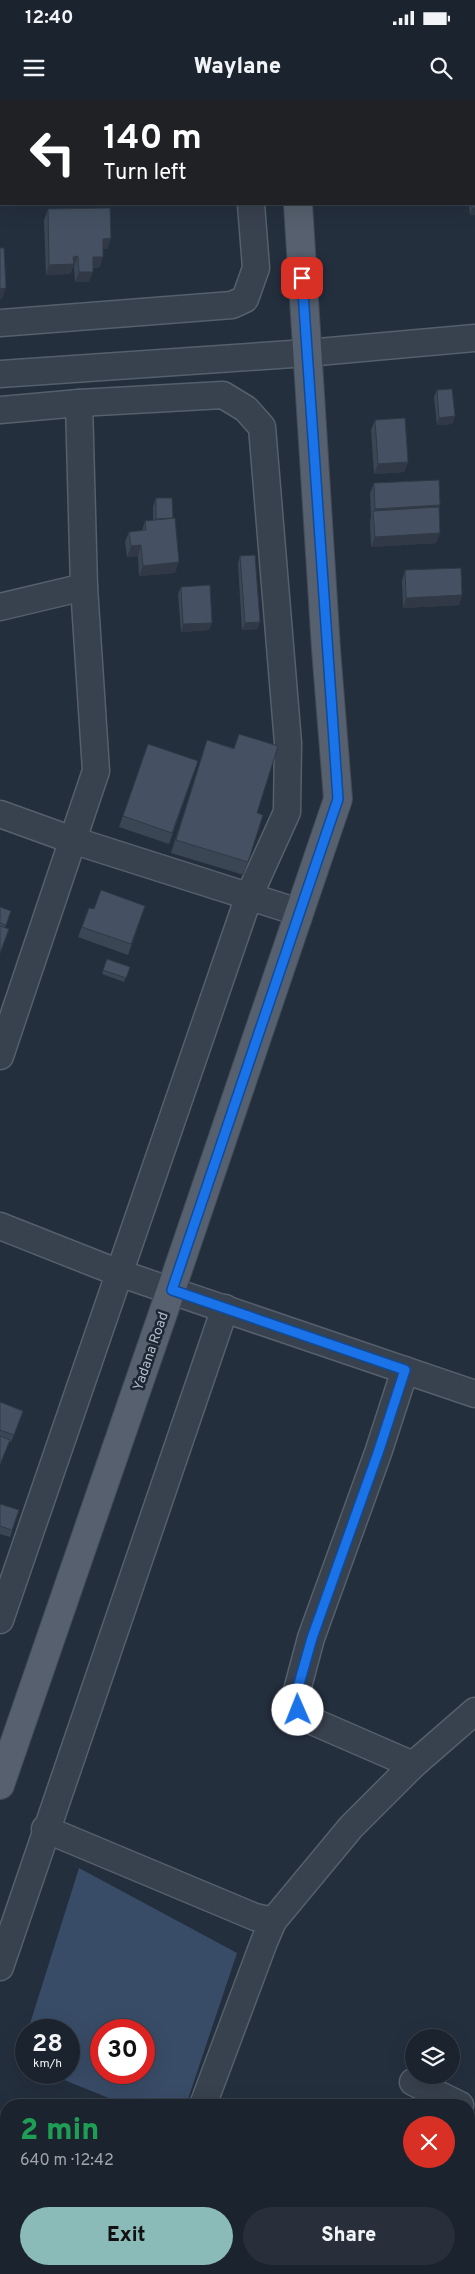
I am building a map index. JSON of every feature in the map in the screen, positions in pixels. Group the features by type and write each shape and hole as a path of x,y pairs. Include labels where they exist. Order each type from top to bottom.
{"main road":[{"name":"Yadana Road","path":"0,1785 172,1290 298,912 338,799 298,205"}],"street":[{"path":"0,323 232,306 245,299 256,268 251,205"},
{"path":"0,374 307,353 475,338"},
{"path":"0,410 79,403 223,395 246,409 262,427 288,743 287,812 249,896 0,1620"},
{"path":"0,1056 7,1015 96,771 84,587 79,403"},
{"path":"0,607 84,587"},
{"path":"0,814 72,840 298,912"},
{"path":"0,1226 120,1273 475,1394"},
{"path":"0,1967 45,1829 225,1308"},
{"path":"405,1370 378,1453 312,1638 295,1698 298,1710 305,1718 413,1765"},
{"path":"205,2099 273,1921 351,1827 413,1765 475,1711"},
{"path":"45,1829 256,1917 273,1921"},
{"path":"417,2084 448,2099"}],"water":[{"path":"79,1868 237,1953 188,2099 111,2099 74,2084 80,2084 80,2019 31,2019"}],"building":[{"path":"110,208 111,238 103,239 103,257 93,257 93,272 79,272 78,256 73,257 74,264 49,265 48,209"},
{"path":"0,248 4,248 6,288 0,289"},
{"path":"452,389 455,416 439,418 437,390"},
{"path":"405,418 408,462 378,464 375,420"},
{"path":"439,480 440,505 375,509 374,483"},
{"path":"156,498 172,498 173,518 156,519"},
{"path":"439,507 440,533 375,537 373,511"},
{"path":"175,518 179,562 143,566 141,545 131,546 129,532 146,530 145,521"},
{"path":"255,555 260,622 245,623 240,556"},
{"path":"461,568 462,595 406,598 405,570"},
{"path":"210,585 212,623 183,624 181,587"},
{"path":"239,734 278,746 257,813 263,815 248,862 176,840 207,740 234,749"},
{"path":"148,744 198,761 172,833 123,816"},
{"path":"101,890 145,906 131,944 82,927 89,908 94,909"},
{"path":"0,907 11,911 6,925 0,923"},
{"path":"0,926 9,929 0,953"},
{"path":"107,959 130,967 126,978 103,970"},
{"path":"0,1402 23,1411 14,1435 0,1430"},
{"path":"0,1436 10,1440 1,1462 0,1461"},
{"path":"0,1504 19,1510 12,1530 0,1526"}],"route":[{"path":"298,1710 295,1698 312,1638 378,1453 405,1370 172,1290 307,885 338,799 326,649 302,278"}]}
